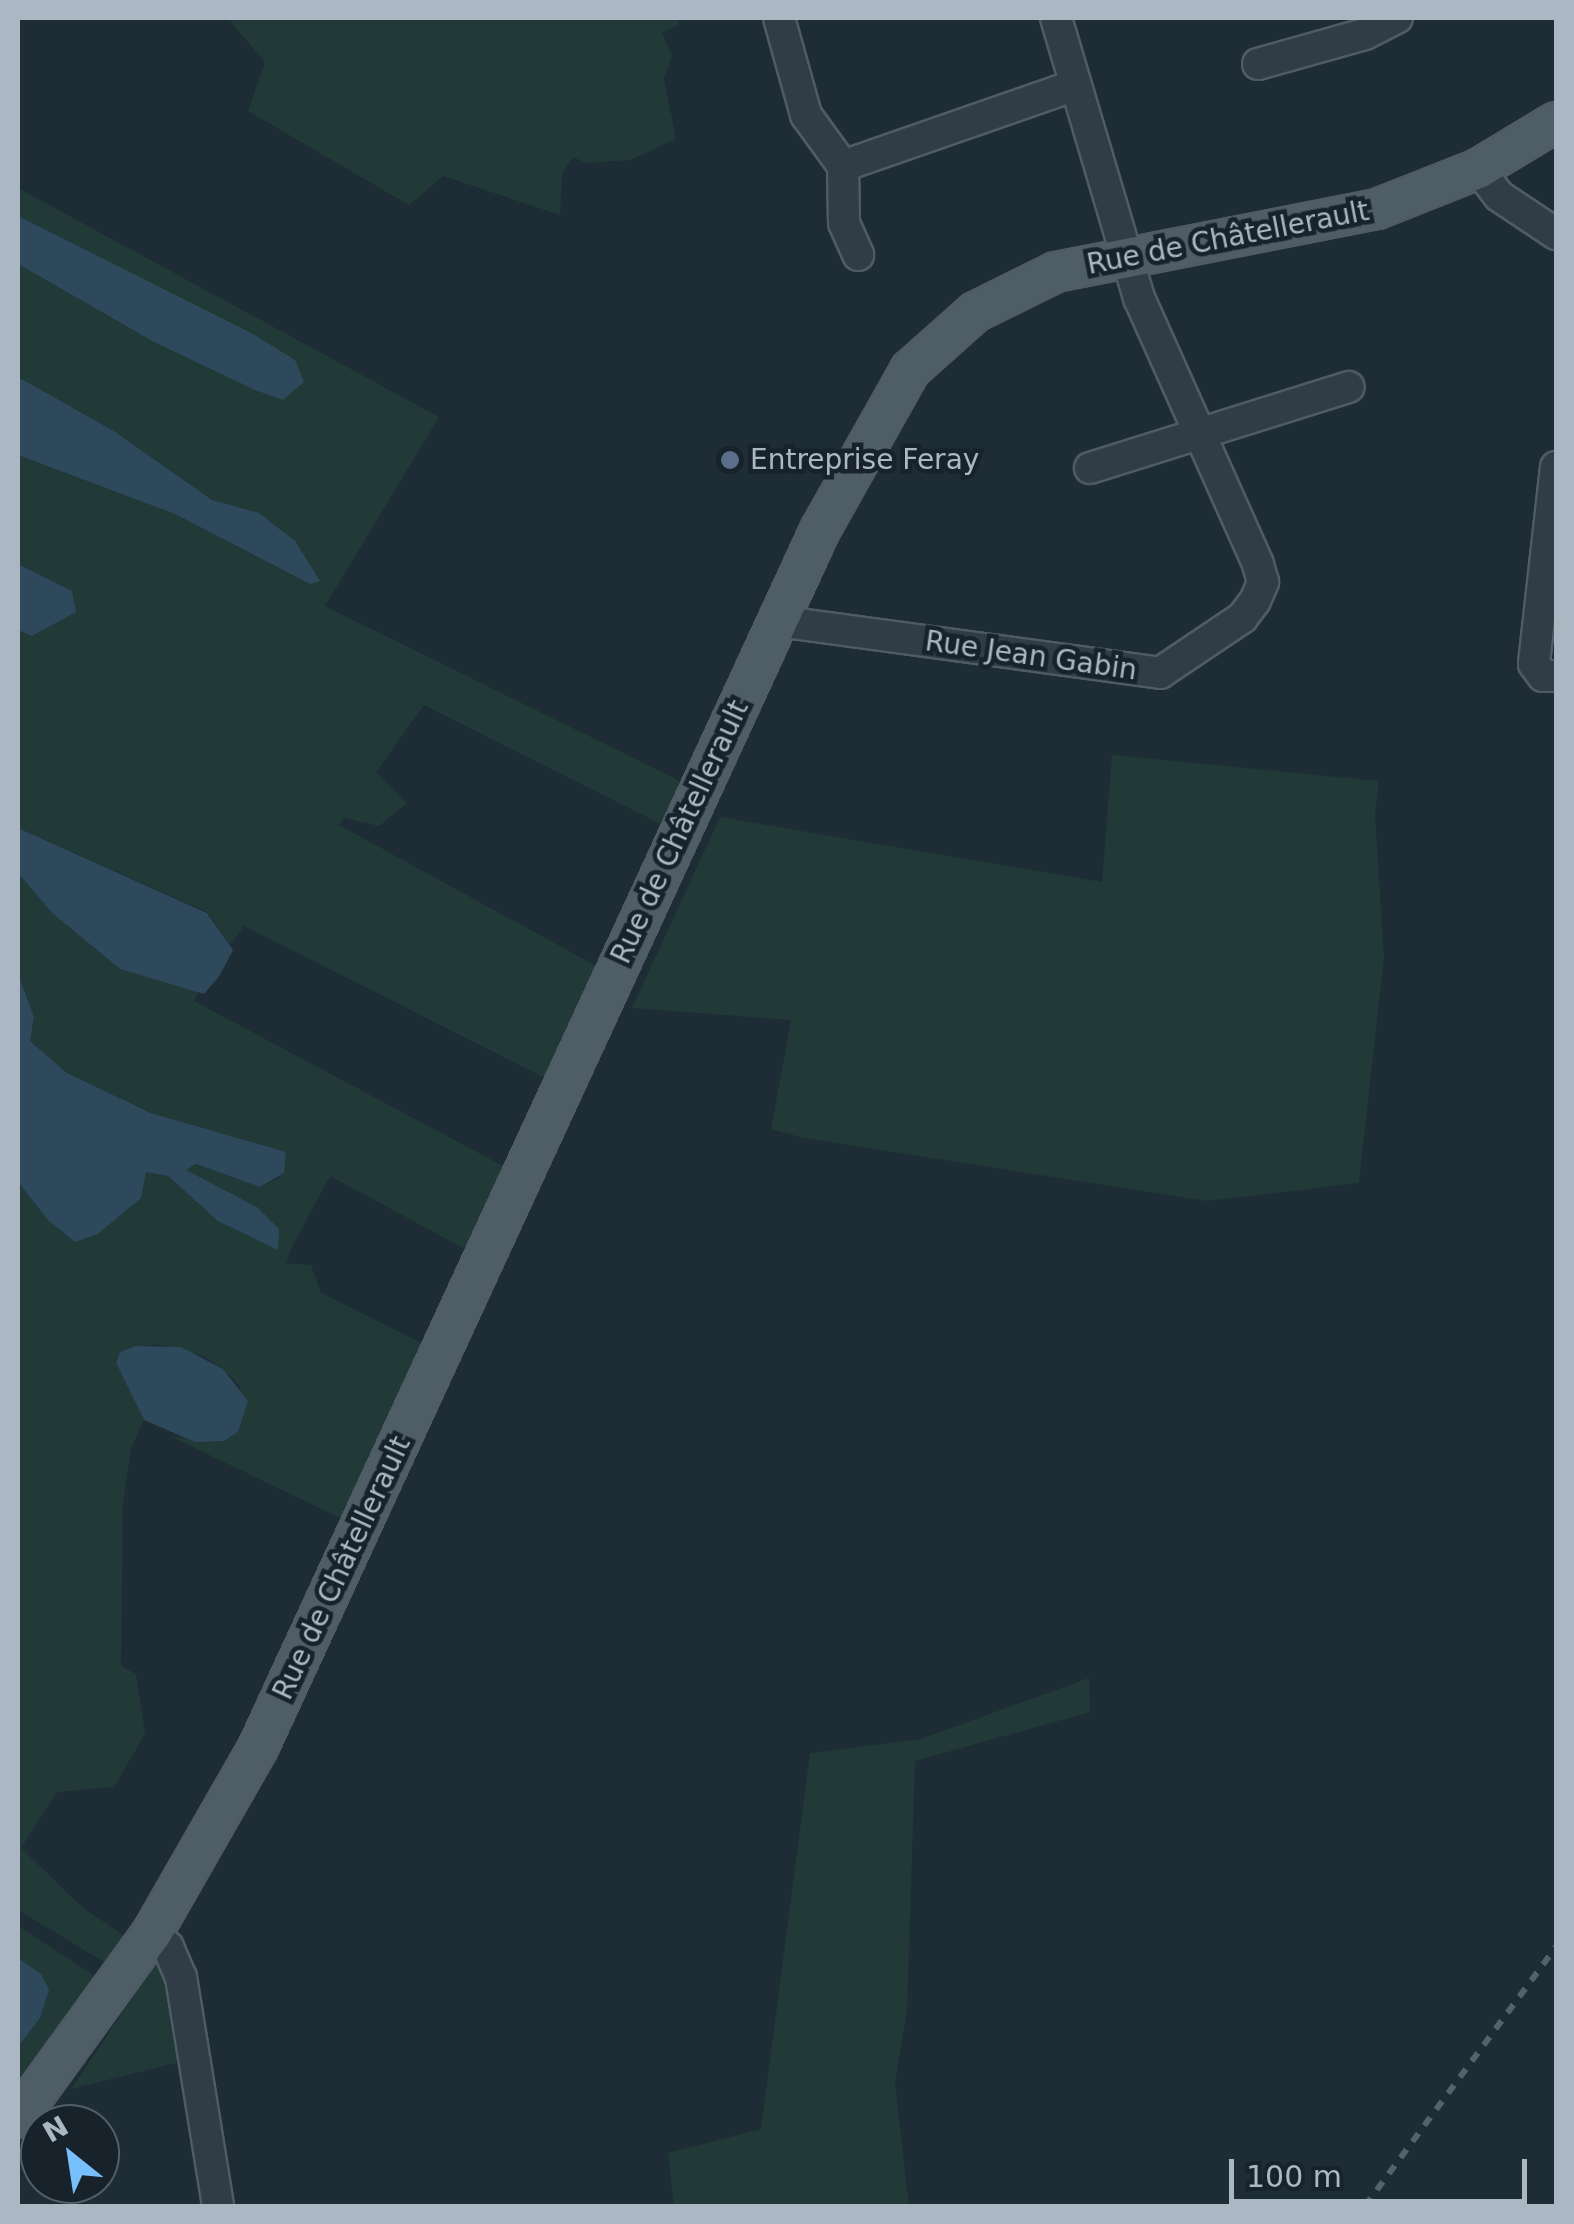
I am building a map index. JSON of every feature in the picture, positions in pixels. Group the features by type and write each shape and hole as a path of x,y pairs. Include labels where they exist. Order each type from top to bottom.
{"main road":[{"name":"Rue de Châtellerault","path":"18,2118 152,1933 293,1676 777,621 862,446 910,370 952,329 1014,290 1124,255 1377,209 1478,170 1556,122"}],"street":[{"path":"779,18 806,116 843,166 844,223 858,256"},
{"name":"Rue Jean Gabin","path":"777,621 1160,672 1242,618 1263,582 1124,255 1056,18"},
{"path":"1258,64 1365,34 1398,18"},
{"path":"843,166 1073,86"},
{"path":"1478,170 1499,196 1556,234"},
{"path":"1090,468 1198,431 1349,387"},
{"path":"1556,467 1534,646 1534,664 1543,676 1556,676"},
{"path":"152,1933 168,1947 182,1977 218,2206"}],"green space":[{"path":"677,18 679,26 662,32 672,56 664,79 676,139 630,160 586,163 573,157 562,173 560,215 443,176 409,205 248,111 265,62 230,21"},
{"path":"18,188 439,417 325,606 680,781 661,824 424,705 376,772 407,803 379,826 344,818 339,825 602,969 551,1081 244,926 230,945 207,912 18,828 18,630 33,636 72,591 18,564 18,455 175,514 310,584 259,514 212,500 114,431 18,377 18,264 154,342 295,360 18,216"},
{"path":"1112,755 1379,781 1375,815 1384,958 1359,1183 1207,1201 804,1138 771,1129 791,1020 632,1008 720,817 1102,882"},
{"path":"18,873 52,913 120,969 198,992 194,1001 507,1168 467,1250 330,1176 292,1247 286,1263 311,1265 321,1293 425,1345 348,1522 172,1437 224,1441 238,1432 240,1386 223,1369 203,1356 158,1344 120,1352 116,1363 144,1420 131,1448 123,1504 121,1666 136,1674 145,1734 114,1787 57,1792 21,1848 83,1908 129,1939 112,1967 18,1910 18,1182 48,1220 146,1172 168,1176 218,1221 257,1207 185,1170 196,1164 260,1187 279,1178 286,1152 151,1113 67,1073 30,1041 34,1017 18,974"},
{"path":"1089,1678 1090,1712 915,1761 907,2011 895,2083 909,2206 674,2206 668,2153 761,2129 810,1753 921,1739"},
{"path":"18,1926 101,1980 18,2091 18,2048 40,2018 41,1974 18,1958"},
{"path":"157,1961 165,1964 188,2060 71,2089"}],"water":[{"path":"18,216 253,334 295,360 304,382 283,400 255,390 154,342 18,264"},
{"path":"18,377 114,431 212,500 259,513 295,541 320,581 310,584 175,514 18,455"},
{"path":"18,564 72,591 76,612 32,636 18,630"},
{"path":"18,828 207,913 233,950 220,975 204,994 120,969 52,913 18,873"},
{"path":"18,974 34,1017 30,1041 67,1073 151,1113 286,1152 284,1173 260,1187 196,1164 186,1170 257,1207 279,1229 278,1250 218,1221 168,1176 146,1172 141,1198 98,1234 75,1242 48,1220 18,1182"},
{"path":"136,1346 181,1347 223,1369 248,1401 238,1432 224,1441 195,1442 144,1420 116,1363 120,1352"},
{"path":"18,1958 41,1974 49,1990 40,2018 18,2047"}],"railway":[{"path":"1365,2206 1556,1947"}],"place":[{"name":"Entreprise Feray","path":"730,460"}]}
